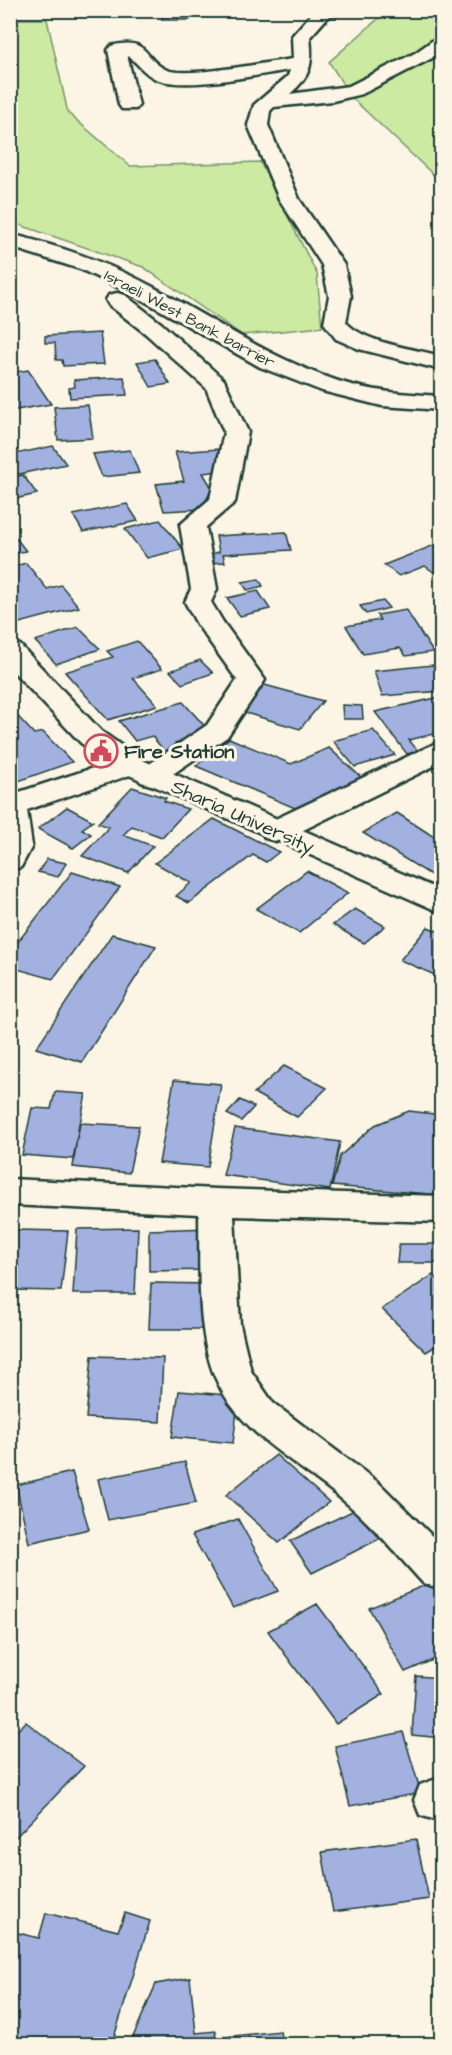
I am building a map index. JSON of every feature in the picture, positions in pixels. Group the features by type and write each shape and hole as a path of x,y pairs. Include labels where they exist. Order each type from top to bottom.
{"street":[{"path":"329,10 320,15 301,36 303,56 297,78 261,109 258,125 289,199 333,265 340,296 335,323 344,334 367,344 441,363"},
{"path":"271,102 333,95 355,90 422,57 437,48 441,42"},
{"path":"129,105 117,50 122,48 133,50 162,75 190,76 301,63"},
{"name":"Israeli West Bank barrier","path":"10,240 88,264 142,290 268,362 330,386 382,399 441,403"},
{"path":"10,860 17,846 12,815 141,770 217,732 251,680 210,624 198,602 204,589 193,525 222,502 236,432 216,385 154,329 117,300"},
{"name":"Sharia University","path":"14,660 91,737 141,770 441,903"},
{"path":"276,831 441,751"},
{"path":"10,1192 216,1202 441,1209"},
{"path":"216,1202 221,1325 233,1375 259,1414 365,1495 438,1570"}],"green space":[{"path":"387,11 441,11 441,182 351,97 329,62"},
{"path":"11,19 47,19 68,113 130,166 260,162 317,274 322,327 242,335 143,267 11,222"}],"building":[{"path":"189,10 190,20 162,20 161,11"},
{"path":"100,333 104,364 63,366 62,360 56,360 55,343 45,343 45,336"},
{"path":"155,359 170,384 151,387 137,362"},
{"path":"28,370 51,404 10,411 10,383 14,382 10,373"},
{"path":"124,377 127,395 70,398 69,388 75,387 74,380"},
{"path":"88,405 93,438 58,440 54,407"},
{"path":"53,446 66,464 10,476 10,455"},
{"path":"220,449 227,470 203,473 212,488 202,509 164,511 156,484 184,481 175,452"},
{"path":"130,450 139,473 102,477 93,454"},
{"path":"23,475 37,494 10,500 10,478"},
{"path":"127,504 138,521 83,532 73,515"},
{"path":"160,520 183,549 147,558 125,529"},
{"path":"286,532 291,550 223,554 225,562 212,563 211,554 219,552 216,536"},
{"path":"13,534 26,551 10,554 10,535"},
{"path":"442,542 442,570 435,573 425,566 399,576 384,565"},
{"path":"26,563 47,589 61,585 79,607 20,623 10,611 10,567"},
{"path":"259,579 263,586 247,590 242,582"},
{"path":"258,591 270,609 240,616 227,598"},
{"path":"383,601 389,608 366,614 360,606"},
{"path":"406,610 433,652 406,656 400,648 363,654 346,626 380,620 377,615"},
{"path":"78,627 100,649 56,664 35,641"},
{"path":"137,641 162,669 133,678 157,705 108,720 65,672 113,657 107,651"},
{"path":"200,660 213,673 182,684 170,671"},
{"path":"433,665 442,691 382,696 374,671"},
{"path":"261,684 323,701 300,729 239,711"},
{"path":"440,697 442,732 409,740 418,751 407,754 375,712"},
{"path":"183,702 210,732 175,743 178,747 165,752 152,736 135,741 119,721"},
{"path":"342,705 362,706 363,719 343,719"},
{"path":"10,708 34,734 43,732 72,762 10,784"},
{"path":"373,730 395,755 355,767 333,741"},
{"path":"229,738 291,764 329,748 363,779 295,808 196,766"},
{"path":"132,787 166,798 164,801 188,809 162,837 132,826 123,835 153,846 128,873 82,856 109,827 98,823"},
{"path":"67,807 93,821 82,829 91,834 73,848 38,829"},
{"path":"397,813 442,842 442,882 363,833"},
{"path":"214,819 279,852 266,862 253,855 189,903 176,896 191,883 155,863"},
{"path":"47,859 66,863 58,877 38,872"},
{"path":"307,871 348,893 299,933 256,909"},
{"path":"72,872 120,887 53,979 10,967 10,952"},
{"path":"355,909 385,926 364,943 333,925"},
{"path":"428,927 442,933 442,978 400,960"},
{"path":"112,934 156,946 82,1062 36,1048"},
{"path":"284,1066 327,1088 297,1117 254,1093"},
{"path":"174,1080 221,1084 208,1167 159,1163"},
{"path":"55,1092 86,1094 73,1159 22,1155 32,1108 51,1109"},
{"path":"240,1100 254,1107 241,1121 227,1114"},
{"path":"409,1111 442,1115 442,1195 332,1186 340,1156 375,1125"},
{"path":"79,1123 139,1126 129,1173 73,1167"},
{"path":"235,1128 340,1142 330,1190 223,1175"},
{"path":"138,1228 135,1294 73,1294 77,1229"},
{"path":"212,1228 214,1270 149,1271 149,1230"},
{"path":"14,1230 68,1231 61,1291 10,1290 10,1256"},
{"path":"399,1244 442,1244 442,1263 397,1263"},
{"path":"433,1275 442,1283 442,1342 426,1352 382,1309"},
{"path":"151,1283 213,1284 212,1329 149,1329"},
{"path":"92,1356 163,1358 160,1422 86,1418"},
{"path":"179,1391 239,1396 233,1443 172,1437"},
{"path":"276,1455 329,1502 279,1543 226,1495"},
{"path":"185,1462 196,1503 108,1520 98,1479"},
{"path":"72,1472 89,1529 29,1543 16,1485"},
{"path":"369,1503 391,1533 312,1573 290,1541"},
{"path":"238,1519 278,1591 233,1608 192,1535"},
{"path":"433,1582 442,1596 442,1656 405,1672 369,1608"},
{"path":"317,1604 384,1694 336,1724 268,1631"},
{"path":"416,1676 442,1678 442,1738 412,1735"},
{"path":"26,1722 84,1766 10,1843 10,1737"},
{"path":"403,1732 421,1793 350,1806 335,1746"},
{"path":"416,1839 429,1899 333,1912 322,1852"},
{"path":"46,1913 118,1931 125,1913 150,1921 112,2044 10,2044 10,1931 39,1938"},
{"path":"190,1978 196,2033 216,2031 215,2038 280,2031 282,2044 130,2044 156,1984"}],"place":[{"name":"Fire Station","path":"101,751"}]}
